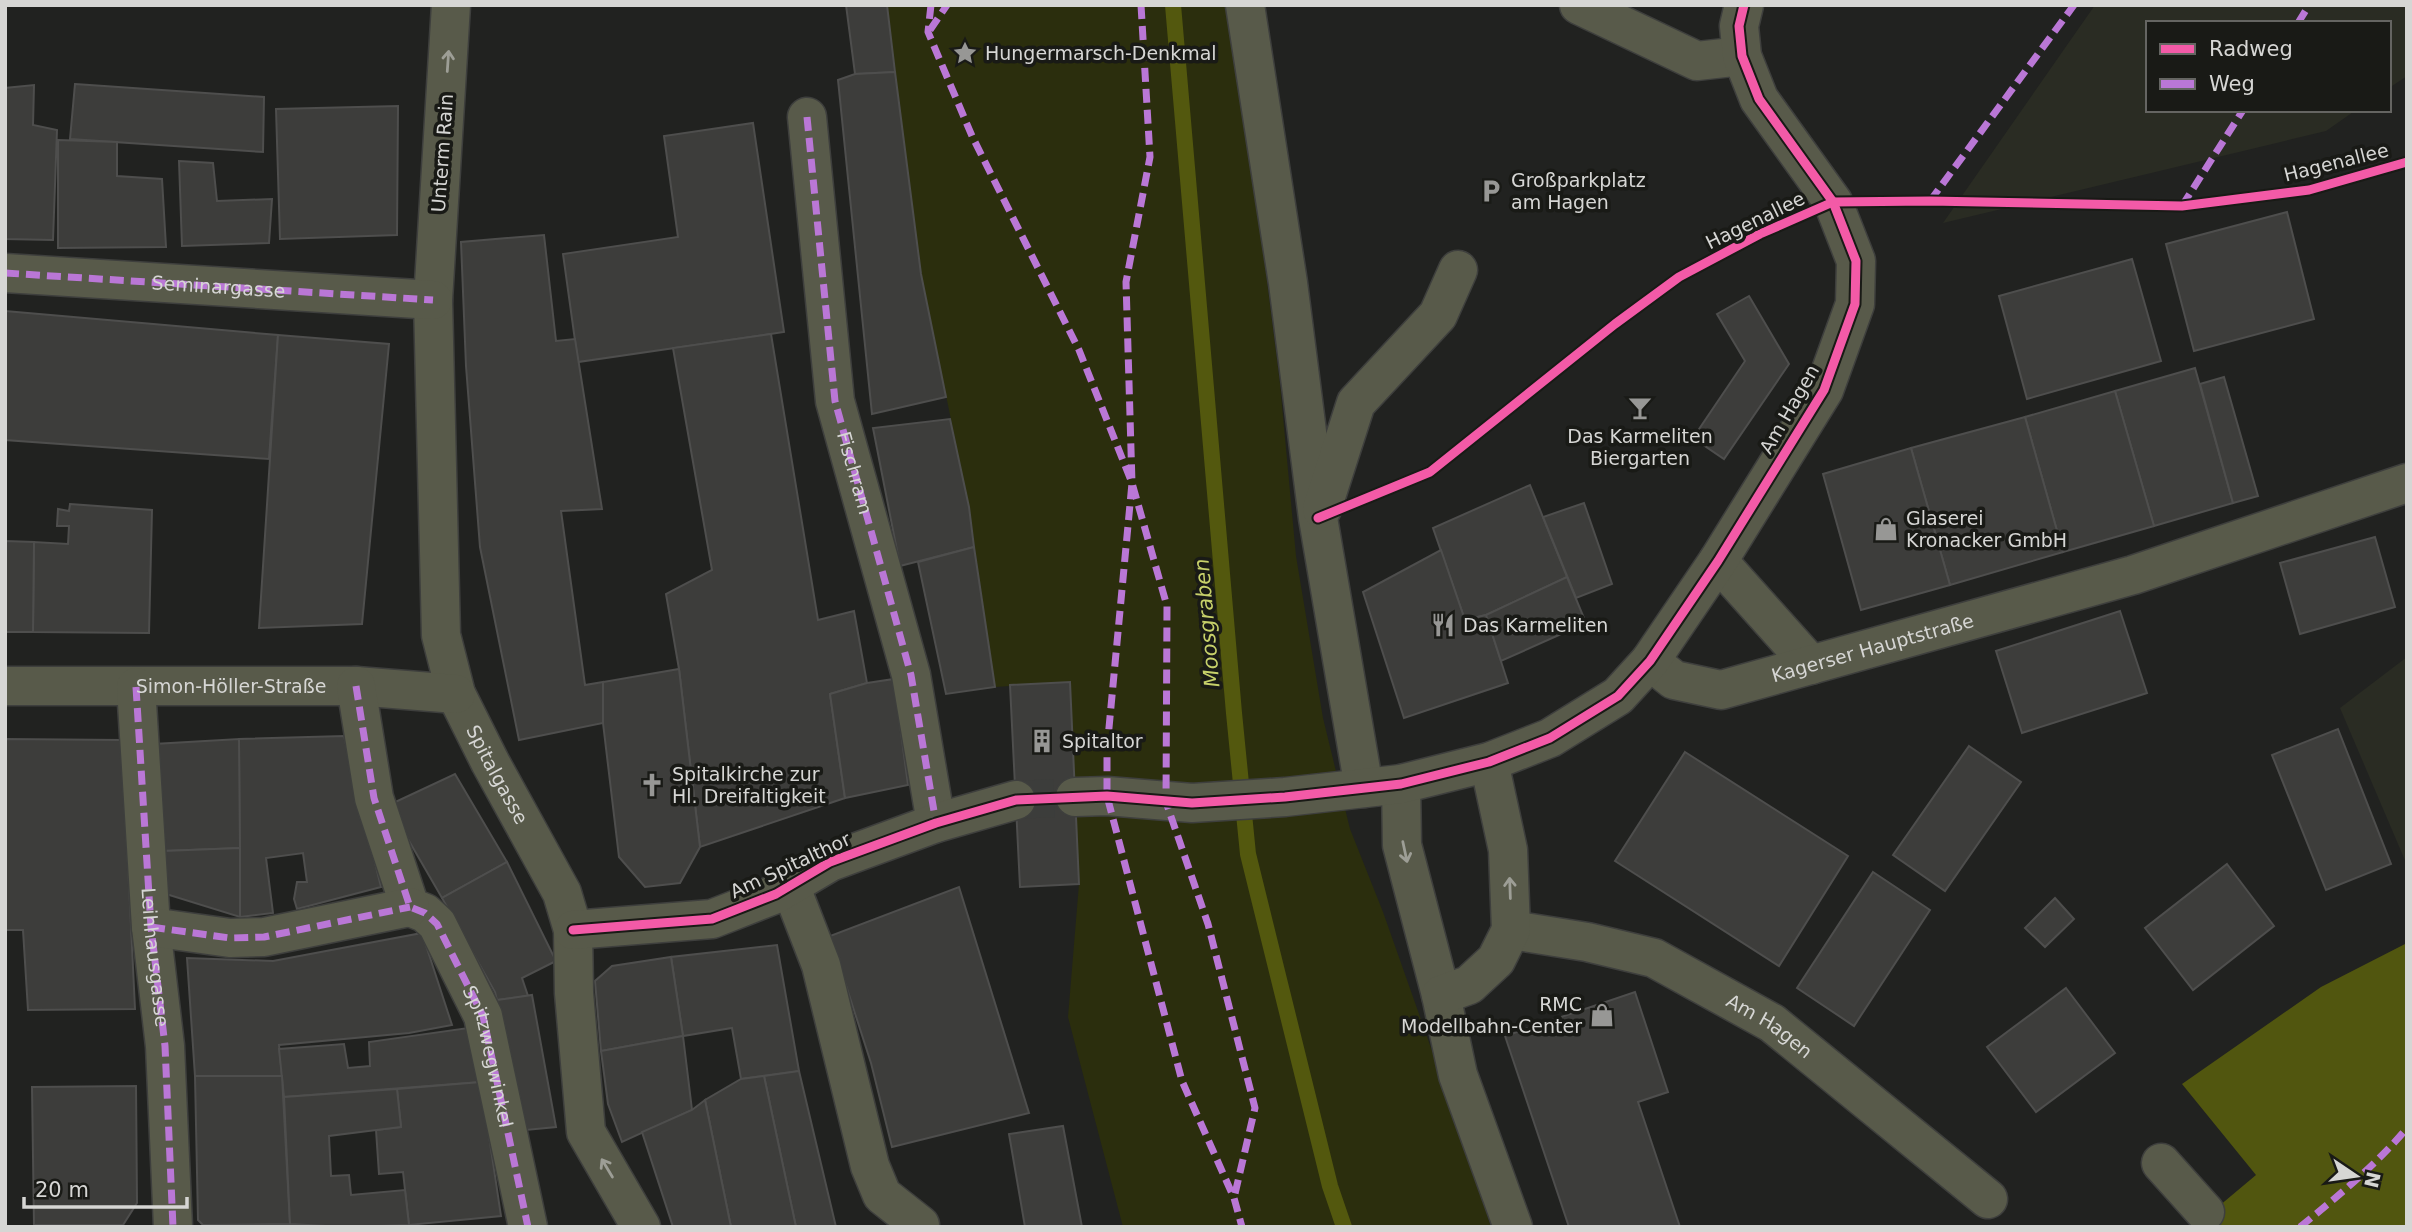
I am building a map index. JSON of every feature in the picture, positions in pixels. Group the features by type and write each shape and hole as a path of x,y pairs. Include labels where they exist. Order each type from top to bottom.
{"street":[{"name":"Unterm Rain","path":"433,300 451,5"},
{"path":"1245,5 1288,283 1318,519 1364,788"},
{"path":"1580,5 1697,61 1742,56"},
{"name":"Am Hagen","path":"1650,661 1718,561 1824,390 1855,304 1856,261 1833,202 1759,99 1742,56 1739,26 1744,5"},
{"name":"Fischram","path":"807,117 835,401 911,675 936,823"},
{"path":"1318,519 1356,403 1438,315 1458,270"},
{"name":"Seminargasse","path":"5,272 433,300"},
{"name":"Spitalgasse","path":"433,300 441,635 456,694 562,893 573,930 574,993 586,1132 642,1227"},
{"name":"Kagerser Hauptstraße","path":"1650,661 1674,680 1721,690 2133,575 2407,483"},
{"path":"1718,561 1811,665"},
{"path":"1075,797 1107,796 1192,803 1284,797 1401,784 1489,762 1550,738 1618,696 1650,661"},
{"name":"Simon-Höller-Straße","path":"5,686 356,686 456,694"},
{"path":"151,927 230,938 264,937 410,907 374,798 356,686"},
{"name":"Leihhausgasse","path":"136,687 151,927 165,1046 173,1227"},
{"path":"1441,995 1469,985 1496,960 1511,930 1508,850 1489,762"},
{"path":"1401,784 1402,845 1441,995 1458,1075 1513,1227"},
{"name":"Am Spitalthor","path":"573,930 712,919 776,894 830,862 936,823 1016,800"},
{"path":"790,885 821,965 870,1166 882,1195 920,1225"},
{"name":"Spitzwegwinkel","path":"410,907 425,913 437,924 483,1016 528,1227"},
{"name":"Am Hagen","path":"1511,930 1587,942 1654,958 1772,1023 1988,1199"},
{"path":"2161,1163 2205,1212"}],"shaded area":[{"path":"2095,5 2407,5 2407,76 2391,87 2391,21 2146,21 2146,112 2353,112 2326,131 1943,223"},
{"path":"2407,657 2407,865 2340,708"}],"green space":[{"path":"887,5 1232,5 1280,384 1296,556 1323,718 1350,829 1383,912 1491,1227 1123,1227 1068,1017 1079,884 1070,682 995,687 969,507 921,274"},
{"path":"2407,943 2407,1227 2194,1227 2256,1175 2182,1084 2321,987"}],"building":[{"path":"846,5 887,5 895,72 855,74"},
{"path":"895,72 921,274 946,397 872,414 838,80 855,74"},
{"path":"75,84 264,97 263,152 70,139"},
{"path":"34,85 33,125 57,130 53,240 5,239 5,88"},
{"path":"398,106 397,235 280,239 276,109"},
{"path":"753,123 784,332 578,362 563,254 678,237 664,136"},
{"path":"58,140 117,142 117,176 162,179 166,247 58,248"},
{"path":"179,161 213,163 217,201 272,199 269,243 182,246"},
{"path":"2287,212 2314,319 2194,351 2166,244"},
{"path":"544,235 556,341 575,339 602,509 561,511 585,685 603,682 603,723 519,740 480,547 466,366 461,242"},
{"path":"2132,259 2161,361 2027,399 1999,296"},
{"path":"1749,296 1789,364 1724,459 1693,438 1745,361 1717,314"},
{"path":"5,311 278,335 269,459 5,440"},
{"path":"771,334 818,620 854,611 867,683 830,694 845,798 700,847 679,669 666,594 712,570 673,348"},
{"path":"278,335 389,344 362,624 259,628"},
{"path":"2195,368 2233,503 2154,526 2115,391"},
{"path":"2224,377 2258,496 2233,503 2200,384"},
{"path":"2115,391 2154,526 2063,552 2025,417"},
{"path":"2025,417 2063,552 1950,585 1911,448"},
{"path":"950,419 969,507 974,547 900,566 873,428"},
{"name":"Glaserei Kronacker GmbH","path":"1911,448 1950,585 1861,610 1823,474"},
{"path":"1530,485 1567,577 1486,615 1465,620 1433,528"},
{"path":"1584,503 1612,584 1576,598 1543,517"},
{"path":"70,504 152,510 149,633 33,632 34,542 68,544 69,526 57,526 58,509 69,511"},
{"path":"2375,537 2395,607 2300,634 2280,563"},
{"path":"5,541 34,542 33,632 5,632"},
{"path":"974,547 995,687 946,694 918,562"},
{"path":"1441,550 1465,620 1486,615 1508,683 1404,718 1363,592"},
{"path":"1567,577 1586,623 1501,661 1486,615"},
{"path":"2120,611 2147,693 2022,733 1996,651"},
{"name":"Spitalkirche zur Hl. Dreifaltigkeit","path":"679,669 700,847 680,883 645,887 619,857 603,723 603,682"},
{"path":"894,679 908,785 845,798 830,694 867,683"},
{"name":"Spitaltor","path":"1070,682 1079,884 1020,887 1010,685"},
{"path":"2338,729 2391,864 2326,890 2272,755"},
{"path":"344,736 381,887 297,909 294,899 297,882 307,882 303,853 266,858 273,913 240,917 239,739"},
{"path":"5,739 122,740 135,1009 28,1010 23,930 5,930"},
{"path":"239,739 240,848 163,851 154,744"},
{"path":"1969,746 2021,782 1945,891 1893,855"},
{"path":"1685,752 1848,856 1779,966 1615,861"},
{"path":"455,774 507,862 442,898 390,808 391,804"},
{"path":"240,848 240,917 166,894 163,851"},
{"path":"507,862 556,961 522,978 528,996 497,1000 442,898"},
{"path":"2227,864 2274,926 2193,990 2145,928"},
{"path":"1873,872 1930,910 1854,1026 1797,988"},
{"path":"959,887 1029,1113 892,1147 871,1063 830,936"},
{"path":"2055,898 2074,919 2045,947 2025,928"},
{"path":"422,933 452,1025 409,1033 279,1045 282,1076 195,1076 187,958 273,961"},
{"path":"777,945 799,1071 741,1079 732,1028 683,1036 671,957"},
{"path":"671,957 683,1036 601,1051 595,981 612,966"},
{"path":"2066,988 2115,1053 2036,1112 1987,1047"},
{"path":"1635,992 1668,1092 1638,1102 1680,1227 1569,1227 1505,1036"},
{"path":"532,995 556,1127 526,1130 497,1000"},
{"path":"468,1028 481,1082 284,1097 279,1049 344,1044 348,1068 370,1066 369,1042"},
{"path":"683,1036 692,1110 622,1142 608,1104 601,1051"},
{"path":"799,1071 836,1227 796,1227 764,1076"},
{"path":"195,1076 282,1076 290,1224 203,1225 198,1220"},
{"path":"764,1076 796,1227 731,1227 705,1100 741,1079"},
{"path":"481,1082 501,1216 409,1225 403,1172 379,1174 376,1130 401,1127 397,1089"},
{"path":"136,1086 137,1203 123,1225 34,1225 32,1087"},
{"path":"397,1089 401,1127 329,1136 331,1176 349,1175 351,1195 405,1190 409,1225 345,1227 290,1224 284,1097"},
{"path":"705,1100 731,1227 673,1227 642,1132 692,1110"},
{"path":"1063,1126 1082,1227 1025,1227 1009,1134"}],"waterway":[{"name":"Moosgraben","path":"1173,5 1248,854 1330,1186 1344,1227"}],"tunnel":[{"path":"1016,800 1075,797"}],"marked path":[{"path":"931,5 928,32 972,136 1079,350 1132,483 1167,606 1166,802 1208,924 1255,1108 1234,1198"},
{"path":"930,30 947,5"},
{"path":"1141,5 1150,157 1126,282 1132,483 1107,749 1107,796 1182,1081 1234,1198 1242,1227"},
{"path":"1930,201 2074,5"},
{"path":"2299,21 2309,5"},
{"path":"2182,206 2242,112"},
{"path":"807,117 835,401 911,675 936,823"},
{"path":"5,273 433,300"},
{"path":"356,686 374,798 410,907 425,913 437,924 483,1016 528,1227"},
{"path":"136,687 151,927 165,1046 173,1227"},
{"path":"151,927 230,938 264,937 410,907"},
{"path":"2300,1227 2369,1168 2407,1128"}],"cycle path":[{"path":"573,930 712,919 776,894 830,862 936,823 1016,800 1107,796 1192,803 1285,797 1401,784 1489,762 1550,738 1618,696 1650,661 1718,561 1824,390 1855,304 1856,261 1833,202 1759,99 1742,56 1739,26 1744,5"},
{"name":"Hagenallee","path":"1318,518 1430,472 1615,324 1679,277 1760,234 1833,202 1930,201 2182,206 2309,190 2407,162"}],"place":[{"name":"Hungermarsch-Denkmal","path":"965,53"},
{"name":"Großparkplatz am Hagen","path":"1491,191"},
{"name":"Das Karmeliten Biergarten","path":"1640,408"},
{"name":"Glaserei Kronacker GmbH","path":"1886,529"},
{"name":"Das Karmeliten","path":"1443,625"},
{"name":"Spitaltor","path":"1042,741"},
{"name":"Spitalkirche zur Hl. Dreifaltigkeit","path":"652,785"},
{"name":"RMC Modellbahn-Center","path":"1602,1015"}]}
